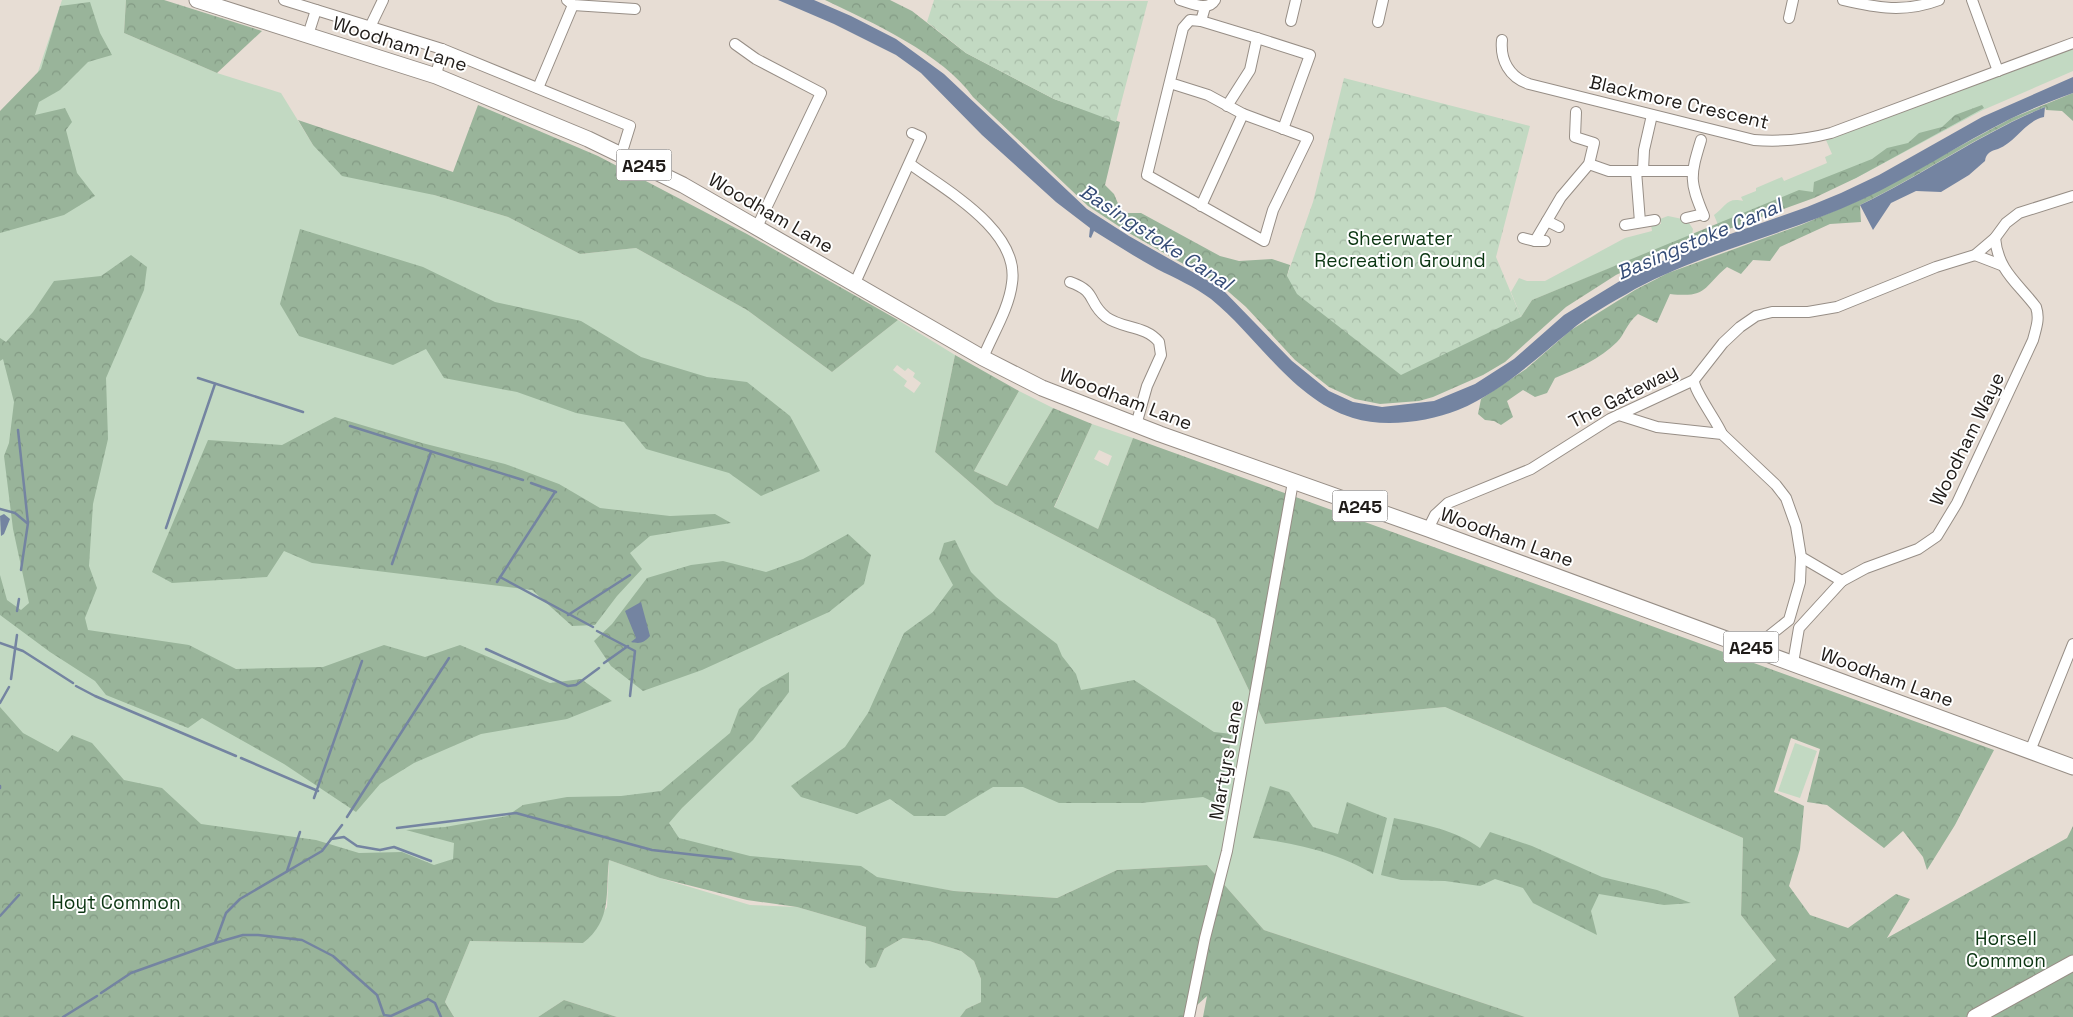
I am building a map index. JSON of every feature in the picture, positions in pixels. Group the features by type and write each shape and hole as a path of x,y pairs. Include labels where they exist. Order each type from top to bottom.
{"main road":[{"name":"Woodham Lane","path":"197,0 476,90 621,155 683,184 854,285 983,358 1042,388 1136,425 1428,529 2073,767"},
{"path":"1976,1017 2073,963"}],"street":[{"path":"284,0 442,49 630,126 621,155"},
{"path":"370,27 384,0"},
{"path":"1180,0 1205,7 1211,5 1215,0"},
{"path":"1291,21 1296,0"},
{"path":"1378,22 1383,0"},
{"path":"1789,18 1793,0"},
{"path":"1843,0 1892,10 1918,7 1938,0"},
{"path":"1972,0 1998,71"},
{"path":"538,88 570,3 635,9"},
{"path":"1201,21 1205,7"},
{"path":"308,35 316,10"},
{"path":"1170,83 1208,95 1243,114 1283,129 1308,138 1273,210 1264,241 1147,175 1170,83 1185,23 1190,20 1201,21 1310,55 1283,129"},
{"path":"1227,106 1250,70 1257,38"},
{"name":"Blackmore Crescent","path":"1502,40 1504,61 1512,74 1521,81 1754,140 1797,140 1831,133 2073,44"},
{"path":"735,44 756,59 821,93 757,228"},
{"path":"436,76 442,49"},
{"path":"1523,238 1540,241 1547,222 1561,197 1589,164 1594,143 1575,137 1576,112"},
{"path":"1201,206 1243,114"},
{"path":"1640,222 1640,170 1652,115"},
{"path":"854,285 921,137 912,134"},
{"path":"1686,218 1704,215 1692,188 1692,171 1701,140"},
{"path":"910,164 968,206 1001,238 1009,253 1013,271 1010,294 983,358"},
{"path":"1589,164 1609,171 1692,171"},
{"name":"The Gateway","path":"1428,529 1435,515 1448,503 1531,469 1618,415 1694,380 1723,344 1740,327 1756,316 1772,312 1808,312 1837,307 1936,267 1975,255 1995,238 2006,223 2018,213 2073,196"},
{"path":"1625,225 1656,220"},
{"path":"1547,222 1559,227"},
{"path":"1995,238 2001,265"},
{"path":"1975,255 2001,265"},
{"name":"Woodham Waye","path":"1800,628 1842,581 1928,544 1942,529 1957,503 2033,340 2037,326 2038,316 2036,307 2001,265"},
{"path":"1070,282 1084,287 1105,316 1115,322 1147,331 1159,342 1161,354 1146,386 1136,425"},
{"path":"1694,380 1695,388 1717,421 1722,434 1776,485 1786,498 1796,526 1801,557 1800,582 1787,622 1769,636 1761,651"},
{"path":"1618,415 1657,427 1722,434"},
{"name":"Martyrs Lane","path":"1190,1017 1205,938 1227,851 1290,507 1287,480"},
{"path":"1801,557 1842,581"},
{"path":"1787,622 1800,628 1793,663"},
{"path":"2030,751 2073,644"}],"green space":[{"path":"62,0 126,0 124,33 217,73 281,93 313,145 434,195 508,217 580,254 636,248 747,310 832,372 898,320 955,355 935,452 995,504 1215,619 1265,724 1445,707 1743,838 1741,915 1776,960 1734,997 1739,1017 1525,1017 1264,930 1207,865 1117,870 1057,898 954,891 512,819 452,868 354,894 0,739 0,185","holes":["897,365 905,371 908,368 915,373 913,377 921,383 914,393 904,386 907,381 893,370"]},
{"path":"126,0 164,0 262,31 217,73 124,33"},
{"path":"825,0 890,0 912,11 966,53 1054,99 1120,122 1105,185 1114,194 1122,213 1141,213 1220,256 1239,261 1272,259 1290,265 1287,276 1521,317 1532,300 1799,190 1813,192 1814,182 1872,159 1887,148 1908,143 1919,133 1942,127 1955,115 1982,105 1984,108 1856,178 1814,198 1660,254 1616,275 1566,307 1505,362 1483,375 1433,397 1419,401 1380,404 1355,399 1329,387 1295,360 1246,307 1222,286 1129,233 1088,206 944,67 925,53 884,29"},
{"path":"934,0 1148,1 1116,122 1054,99 966,53 927,22"},
{"path":"90,2 100,33 112,55 88,62 60,90 39,102 35,115 65,108 72,122 66,130 77,173 95,196 64,215 0,233 0,111 41,69 60,6"},
{"path":"2073,48 2073,71 1983,110 1856,178 1721,232 1714,215 1727,203 1733,200 1743,201 1741,197 1756,191 1756,188 1782,177 1784,181 1827,163 1825,157 1832,154 1826,140"},
{"name":"Sheerwater Recreation Ground","path":"1344,78 1530,126 1496,257 1521,317 1401,375 1297,294 1287,276 1313,202"},
{"path":"2073,93 2073,121 2062,111 2046,110 2045,107 2021,117 1860,205 1861,222 1830,224 1780,247 1770,261 1753,260 1741,274 1727,267 1698,293 1670,294 1657,323 1638,314 1631,321 1620,339 1610,348 1588,363 1555,378 1547,393 1535,397 1523,390 1507,401 1513,417 1501,425 1494,421 1485,420 1478,414 1481,399 1526,369 1571,330 1635,290 1668,273 1801,225 1860,200 2012,118"},
{"path":"478,105 598,156 747,234 898,320 832,372 747,310 636,248 580,254 508,217 434,195 342,176 313,145 298,120 453,172"},
{"path":"1668,216 1687,220 1693,229 1692,235 1532,300 1521,317 1511,292 1519,278 1527,281 1545,281 1625,238 1652,231 1651,225 1661,224 1660,219"},
{"path":"300,229 423,267 495,302 581,321 641,357 707,377 747,382 790,416 820,471 761,496 729,473 646,449 624,422 576,413 517,392 444,378 426,349 393,365 299,336 280,304"},
{"path":"131,255 147,267 144,290 106,378 108,439 93,504 89,566 97,588 85,618 88,630 189,645 236,669 323,667 384,645 425,657 460,645 550,683 581,679 612,701 567,719 481,734 414,763 380,784 356,812 284,764 202,718 188,728 106,695 95,681 50,652 0,615 0,575 7,600 21,610 29,603 13,529 4,456 9,443 14,402 3,359 0,361 0,338 6,342 33,312 54,281 101,276"},
{"name":"Horsell Common","path":"955,355 1019,391 974,471 1007,486 1053,408 1092,424 1054,507 1098,529 1133,438 1994,750 1955,825 1927,870 1923,857 1903,831 1884,848 1827,805 1807,802 1820,749 1791,738 1774,792 1804,806 1800,849 1789,886 1810,915 1848,928 1896,894 1910,899 1887,938 2067,838 2073,826 2073,1017 1739,1017 1734,997 1776,960 1741,915 1743,838 1445,707 1265,724 1215,619 995,504 935,452"},
{"path":"1019,391 1053,408 1007,486 974,471"},
{"path":"335,417 422,443 505,464 559,484 600,508 670,516 715,514 731,523 650,536 630,553 642,569 617,596 595,625 572,626 532,590 312,563 284,551 267,577 172,583 152,572 208,440 282,445"},
{"path":"1092,424 1133,438 1098,529 1054,508","holes":["1099,450 1112,456 1108,466 1094,459"]},
{"path":"848,534 871,555 864,584 829,612 702,670 643,691 611,666 594,641 612,624 647,578 691,565 723,561 766,572 803,559"},
{"path":"955,540 971,572 996,597 1057,644 1062,656 1076,674 1081,690 1134,680 1214,732 1232,734 1218,804 1203,797 1140,803 1059,803 1023,787 993,787 945,816 914,816 890,799 857,814 801,797 791,786 845,747 868,713 904,633 933,612 953,585 939,559 944,543"},
{"name":"Hoyt Common","path":"789,672 789,692 753,740 682,808 669,823 679,838 750,856 861,866 877,877 954,891 1057,898 1117,870 1207,865 1264,930 1525,1017 1203,1017 1207,996 1184,1017 960,1017 966,1009 981,1002 981,979 974,961 961,951 929,941 903,938 884,949 876,967 870,968 865,963 866,927 797,907 747,900 660,878 609,860 606,905 603,915 593,934 583,943 470,941 445,1002 454,1017 0,1017 0,707 23,733 58,752 72,735 92,743 124,780 162,788 201,824 316,840 359,853 402,852 434,865 453,859 454,843 406,830 445,827 507,816 523,805 567,797 621,796 661,791 730,733 739,709 761,688"},
{"path":"1795,743 1817,751 1800,798 1778,791"},
{"path":"1270,786 1289,792 1313,827 1338,834 1347,802 1387,818 1373,874 1331,854 1283,842 1253,838"},
{"path":"1394,818 1450,832 1480,848 1490,832 1532,846 1602,877 1657,890 1691,903 1664,905 1599,894 1591,911 1597,935 1533,903 1523,888 1495,879 1480,886 1445,881 1401,880 1381,875"},
{"path":"609,860 660,878 750,905 797,907 866,927 865,963 876,967 884,949 903,938 929,941 961,951 974,961 981,979 981,1002 966,1009 960,1017 617,1017 564,1000 538,1017 454,1017 445,1002 470,941 583,943 607,907"},
{"path":"564,1000 617,1017 538,1017"}],"water":[{"name":"Basingstoke Canal","path":"778,0 814,0 896,39 944,74 1087,209 1129,236 1221,288 1292,361 1329,391 1353,402 1382,407 1434,401 1475,384 1514,359 1564,315 1633,273 1719,238 1841,193 1879,175 1982,117 2073,77 2073,93 2010,119 1861,200 1805,223 1690,264 1635,289 1584,320 1503,385 1474,403 1433,418 1406,422 1378,423 1353,418 1331,409 1312,397 1277,366 1245,331 1211,299 1094,231 1091,238 1089,237 1090,228 1056,202 982,135 921,73 896,55 834,24"},
{"path":"2045,107 2044,117 2031,123 2004,146 1989,153 1985,161 1969,175 1941,192 1916,191 1891,203 1873,230 1860,205 1998,129"},
{"path":"4,514 10,519 4,534 1,536 0,516"},
{"path":"641,602 650,636 642,642 631,642 636,638 625,611"}],"waterway":[{"path":"198,378 303,412"},
{"path":"166,528 215,384"},
{"path":"350,426 523,480"},
{"path":"18,430 28,523 21,570"},
{"path":"392,564 431,452"},
{"path":"531,483 556,492"},
{"path":"497,582 555,492"},
{"path":"0,509 15,513 27,523"},
{"path":"568,615 630,575"},
{"path":"500,577 593,627"},
{"path":"17,611 19,599"},
{"path":"597,631 635,651 630,696"},
{"path":"11,679 17,635"},
{"path":"0,643 23,651 73,683"},
{"path":"604,663 628,646"},
{"path":"486,649 568,686 576,685 599,668"},
{"path":"347,817 449,658"},
{"path":"314,798 362,661"},
{"path":"76,686 95,696 236,756"},
{"path":"0,703 9,687"},
{"path":"241,758 318,791"},
{"path":"397,828 516,813 652,850 731,859"},
{"path":"215,943 226,913 240,899 322,851 342,825"},
{"path":"287,871 300,832"},
{"path":"331,839 344,837 357,846 380,850 394,847 431,861"},
{"path":"0,916 19,895"},
{"path":"101,993 131,973 215,943 243,935 258,935 302,940 333,956 377,995 384,1015 391,1016 428,999 435,1003 441,1017"},
{"path":"63,1017 97,996"}]}
